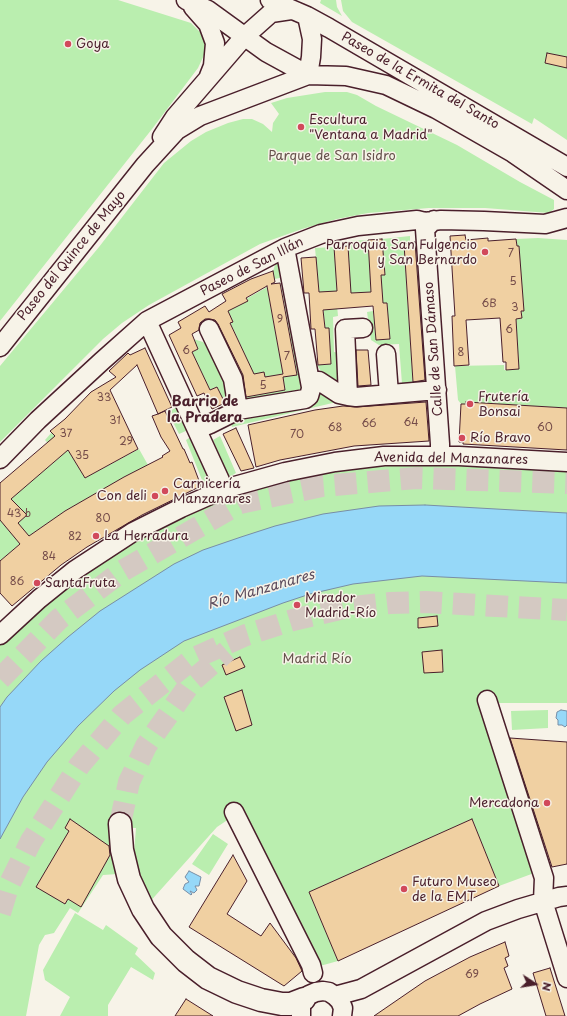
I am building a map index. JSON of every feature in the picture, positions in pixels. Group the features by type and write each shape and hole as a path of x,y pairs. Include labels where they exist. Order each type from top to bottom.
{"highway":[{"path":"120,824 122,850 129,879 143,909 161,936 186,961 208,978 237,992 261,1000 282,1004 292,1004 303,1008"}],"street":[{"name":"Paseo de la Ermita del Santo","path":"186,0 208,10 266,52 308,75 346,76 386,85 436,109 513,153 567,190"},
{"path":"186,0 208,24 214,43 213,66 208,79"},
{"name":"Paseo de la Ermita del Santo","path":"270,0 299,13 567,167"},
{"name":"Paseo del Quince de Mayo","path":"145,165 175,117 244,37 271,12 299,13"},
{"path":"299,13 312,39 308,75"},
{"name":"Paseo del Quince de Mayo","path":"0,347 145,165 177,130 200,116 308,75"},
{"name":"Paseo de San Illán","path":"0,459 96,366 147,321 285,248 321,234 358,226 484,221 541,224 566,219"},
{"name":"Calle de San Dámaso","path":"425,223 440,444 440,451 436,456"},
{"path":"285,248 311,387"},
{"path":"147,321 198,428 216,474 224,489"},
{"path":"348,396 345,329 363,328"},
{"path":"209,329 233,379 238,410"},
{"path":"386,354 389,394"},
{"path":"198,428 210,424 238,410 305,399 309,396 313,382 315,381 319,381 332,390 348,396 356,397 437,390"},
{"name":"Avenida del Manzanares","path":"0,635 39,599 75,570 132,532 224,489 285,472 335,462 384,456 436,456 567,462"},
{"path":"487,700 544,878 543,901 567,978"},
{"path":"234,812 311,966 313,973"},
{"path":"303,1008 309,995 322,991 329,992 340,1006 361,989 486,921 543,901 567,896"}],"green space":[{"path":"0,0 118,0 191,23 200,32 205,40 205,53 198,68 152,129 0,321"},
{"path":"321,0 336,0 337,7 342,16 320,3"},
{"path":"341,0 567,0 567,140 534,118 532,124 352,22 343,11"},
{"name":"Parque de San Isidro","path":"325,92 347,92 357,95 376,106 457,145 554,200 554,209 549,213 485,208 429,208 368,213 337,219 302,229 260,244 149,305 122,323 103,339 0,442 0,366 99,247 164,163 191,141 206,132 228,123 243,119 252,119 263,124 272,132 273,123 279,114 271,103 287,98"},
{"path":"410,236 410,243 404,244 413,386 402,384 399,344 379,345 371,340 367,312 373,311 376,340 390,339 387,303 373,304 372,292 336,295 338,316 333,317 334,352 340,353 341,379 332,382 323,374 317,365 331,364 329,328 325,328 322,292 319,292 315,248 334,247 337,282 350,282 348,241 368,240 370,276 385,274 382,239"},
{"path":"538,238 567,240 567,408 466,402 466,404 461,404 458,400 455,366 504,365 504,370 519,368 516,319 522,318 516,239"},
{"path":"276,262 281,262 308,390 241,407 243,397 285,390 283,377 297,374 280,278 274,279 273,271"},
{"path":"267,287 283,374 240,382 239,374 251,368 225,311"},
{"path":"190,338 203,342 207,345 225,380 227,405 217,387 210,390 192,352 198,349 196,344 190,347"},
{"path":"315,388 345,400 232,427 230,421"},
{"path":"177,407 188,430 179,434 168,412"},
{"path":"52,432 69,452 85,478 139,449 148,465 65,511 29,536 0,561 0,521 10,513 3,505 60,457 45,440"},
{"path":"192,436 211,482 204,485 186,440"},
{"path":"220,436 236,473 229,477 213,440"},
{"name":"Madrid Río","path":"378,462 567,466 567,703 496,703 516,769 567,772 567,837 538,845 545,869 499,886 472,819 309,892 338,961 309,969 229,819 217,827 147,905 136,876 134,852 136,828 110,827 118,874 103,875 78,913 70,908 54,933 45,935 39,945 26,1016 0,1016 0,643 80,570 168,520 257,485"},
{"path":"548,710 548,728 512,730 511,711"},
{"path":"213,834 228,844 209,875 192,864"},
{"path":"75,913 103,930 106,925 138,948 135,954 155,973 153,980 131,967 108,1005 108,1016 60,1016 70,997 45,980 43,970"}],"water":[{"name":"Río Manzanares","path":"425,505 567,513 567,583 422,576 353,584 310,594 283,603 184,641 140,670 114,691 78,726 47,762 23,797 0,839 0,707 7,697 41,661 100,611 174,564 203,550 241,537 275,526 323,514 379,506"},
{"path":"561,710 567,711 567,725 565,727 558,725 558,720 556,718 557,712"},
{"path":"189,871 201,877 199,886 195,886 197,890 194,893 190,891 192,894 191,895 183,889 185,884 189,882 185,877"}],"building":[{"path":"547,53 567,57 567,68 545,63"},
{"path":"465,235 466,240 488,238 488,241 516,239 517,246 519,246 524,311 521,311 522,318 516,319 519,369 506,370 506,362 503,362 500,318 466,320 469,365 454,366 452,316 455,316 450,236"},
{"path":"382,239 385,275 381,275 383,303 387,303 390,339 376,340 373,306 323,310 325,328 329,328 331,364 318,365 315,329 311,329 309,293 304,293 301,258 316,257 319,292 337,291 334,247 348,246 351,293 371,292 368,240"},
{"path":"415,242 425,380 413,382 404,244"},
{"path":"273,271 275,282 271,284 280,283 297,375 283,377 285,390 246,397 243,375 218,324 215,320 205,319 200,323 199,330 192,334 198,349 192,352 210,390 217,387 225,403 212,409 204,393 197,396 169,335 181,328 178,322 205,306 209,312 226,301 222,294 251,279","holes":["267,286 283,374 265,377 264,372 254,374 230,323 233,322 228,311 248,301 246,298"]},
{"path":"145,348 172,407 158,414 165,411 190,463 192,462 201,486 142,515 87,547 61,565 12,606 0,593 0,561 20,544 0,520 0,483 55,436 50,431 65,419 91,392 116,377 109,371 128,353 130,355","holes":["137,365 158,414 152,416 161,437 170,451 162,456 163,457 124,477 65,511 29,536 18,523 27,515 11,499 68,450 85,478 138,449 110,390"]},
{"path":"356,350 368,350 371,385 358,386"},
{"path":"426,402 429,441 354,446 280,460 256,467 248,425 315,410 343,406 357,407"},
{"path":"466,402 567,408 567,450 463,444 463,442 459,442 461,404 466,404"},
{"path":"236,428 254,468 241,471 223,434"},
{"path":"437,616 438,626 418,628 418,618"},
{"path":"442,650 443,672 424,673 422,652"},
{"path":"240,657 245,667 226,675 222,665"},
{"path":"242,690 252,725 236,731 224,697"},
{"name":"Mercadona","path":"510,738 567,742 567,864 552,867"},
{"path":"70,819 109,846 110,855 81,907 68,899 65,904 36,887 69,831 65,828"},
{"name":"Futuro Museo de la EMT","path":"472,819 499,886 338,961 309,892"},
{"path":"233,855 247,881 227,914 261,936 270,923 296,958 302,971 284,986 189,927"},
{"path":"505,942 509,956 505,958 508,966 504,968 512,989 458,1016 374,1016 425,981 470,957"},
{"path":"550,968 565,1016 546,1016 533,973"},
{"path":"186,999 213,1016 175,1016"}],"tunnel":[{"path":"0,679 59,619 122,571 240,503 322,486 417,478 567,483"},
{"path":"0,913 8,887 31,841 79,766 122,715 194,658 246,635 293,620 345,608 390,603 426,602 567,610"},
{"path":"120,824 129,782 146,746 192,681 227,651"}],"place":[{"name":"Goya","path":"68,44"},
{"name":"Escultura \"Ventana a Madrid\"","path":"301,127"},
{"name":"Parroquia San Fulgencio y San Bernardo","path":"485,252"},
{"name":"Frutería Bonsai","path":"470,404"},
{"name":"Río Bravo","path":"462,438"},
{"name":"Carnicería Manzanares","path":"165,491"},
{"name":"Con deli","path":"155,496"},
{"name":"La Herradura","path":"96,536"},
{"name":"SantaFruta","path":"37,583"},
{"name":"Mirador Madrid-Río","path":"297,605"},
{"name":"Mercadona","path":"547,803"},
{"name":"Futuro Museo de la EMT","path":"404,889"}],"district":[{"name":"Barrio de la Pradera","path":"205,410"}]}
